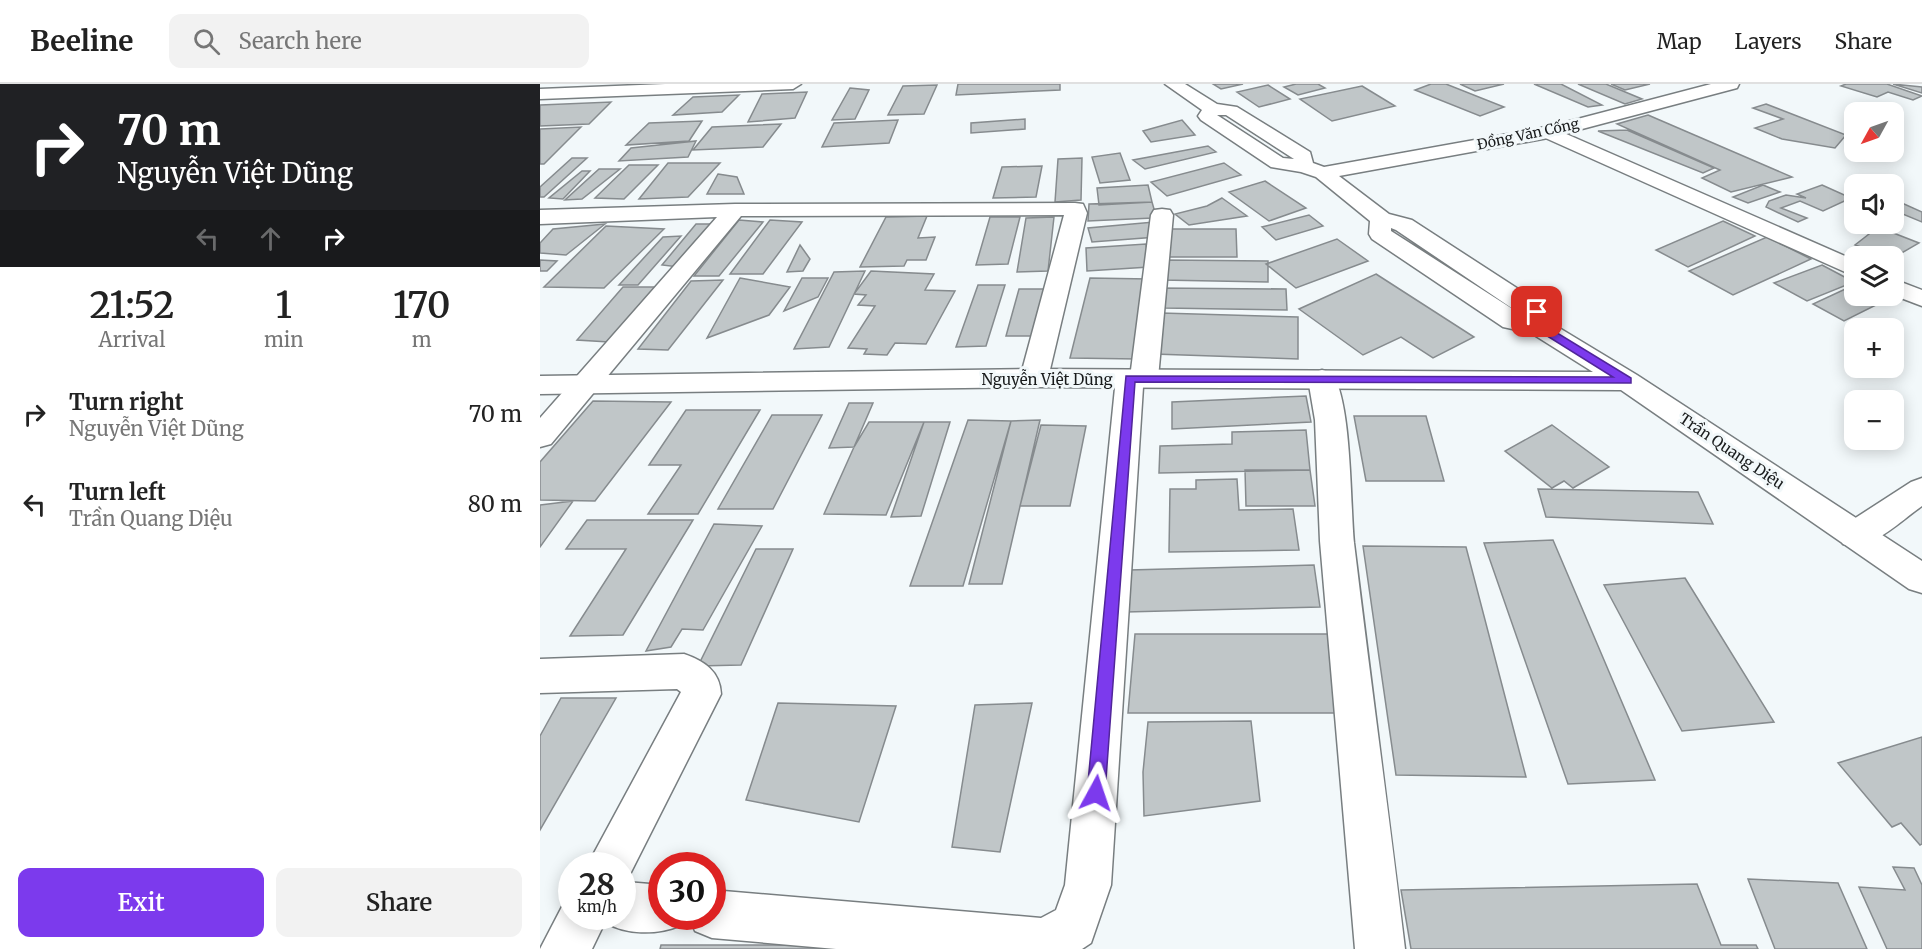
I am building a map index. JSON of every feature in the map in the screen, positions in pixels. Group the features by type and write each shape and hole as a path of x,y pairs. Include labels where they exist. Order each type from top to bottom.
{"street":[{"path":"540,94 793,84"},
{"name":"Trần Quang Diệu","path":"1173,84 1212,108 1231,111 1304,156 1314,170 1380,219 1404,225 1537,312 1539,327 1627,381 1922,579"},
{"name":"Đồng Văn Cống","path":"1314,170 1548,132 1731,84"},
{"path":"1548,132 1844,264"},
{"path":"540,217 735,210 1075,209 1076,213 1065,248 1034,378"},
{"path":"540,437 735,210"},
{"path":"726,915 1047,943 1074,926 1088,885 1137,378 1162,214"},
{"path":"1904,291 1922,299"},
{"name":"Nguyễn Việt Dũng","path":"540,385 1034,378 1627,381"},
{"path":"1322,379 1330,420 1337,541 1363,768 1380,949"},
{"path":"1856,535 1922,490"},
{"path":"540,676 684,671 701,684 701,694 617,852"},
{"path":"565,949 575,930"}],"building":[{"path":"958,84 1060,84 1060,90 956,95"},
{"path":"1213,84 1243,84 1221,89"},
{"path":"1296,84 1318,84 1325,88 1298,95 1284,87"},
{"path":"1431,84 1446,84 1504,107 1480,116 1415,90"},
{"path":"1460,84 1504,84 1475,91"},
{"path":"1534,84 1561,84 1602,105 1588,107"},
{"path":"1578,84 1606,84 1642,99 1625,104"},
{"path":"1611,84 1650,84 1625,90"},
{"path":"1887,84 1922,96 1913,100 1888,92 1877,97 1841,86"},
{"path":"1893,84 1922,87 1922,93"},
{"path":"937,85 924,114 888,115 903,86"},
{"path":"1268,85 1290,99 1259,107 1237,92"},
{"path":"1362,86 1395,106 1332,121 1300,99"},
{"path":"850,88 869,90 855,119 832,120"},
{"path":"807,92 795,118 748,122 762,94"},
{"path":"739,95 722,112 673,115 693,97"},
{"path":"611,102 589,124 540,126 540,105"},
{"path":"1766,104 1844,134 1844,137 1835,148 1782,139 1755,128 1783,119 1753,108"},
{"path":"1648,115 1792,177 1731,192 1702,178 1720,170 1617,124"},
{"path":"1025,119 1025,129 971,133 971,123"},
{"path":"898,120 889,143 822,147 834,123"},
{"path":"1182,120 1195,135 1151,142 1143,131"},
{"path":"702,121 689,141 626,145 649,123"},
{"path":"781,124 763,147 693,150 712,127"},
{"path":"581,127 544,164 540,164 540,129"},
{"path":"1627,130 1714,168 1703,173 1598,131"},
{"path":"696,141 688,157 619,161 631,148"},
{"path":"1208,146 1216,152 1145,169 1133,160"},
{"path":"1120,153 1130,180 1100,183 1092,157"},
{"path":"572,158 587,158 544,197 540,197 540,187"},
{"path":"1082,158 1081,200 1055,202 1058,159"},
{"path":"668,163 720,163 688,197 639,199"},
{"path":"1224,163 1241,175 1167,196 1151,182"},
{"path":"629,165 658,165 624,199 595,198"},
{"path":"1042,166 1036,197 993,198 1002,167"},
{"path":"599,169 620,169 582,199 565,200"},
{"path":"582,171 590,171 563,199 549,198"},
{"path":"718,174 737,177 744,194 707,194"},
{"path":"1265,181 1306,208 1269,221 1229,192"},
{"path":"1148,185 1152,202 1099,205 1097,188"},
{"path":"1763,185 1780,192 1748,203 1733,197"},
{"path":"1822,185 1844,195 1844,201 1823,211 1800,201 1781,208 1807,218 1798,222 1766,207 1769,201 1786,195 1806,198 1797,194"},
{"path":"1222,198 1247,216 1189,225 1175,214 1207,206"},
{"path":"1152,202 1156,216 1153,218 1088,221 1089,204"},
{"path":"1904,204 1922,212 1922,222 1904,215"},
{"path":"1309,215 1323,226 1276,240 1262,227"},
{"path":"927,216 918,238 935,237 926,260 907,260 904,266 860,267 886,217"},
{"path":"990,217 1020,217 1008,264 976,265"},
{"path":"1054,217 1048,271 1017,272 1026,218"},
{"path":"739,220 763,222 719,276 694,276"},
{"path":"770,220 802,222 763,274 730,274"},
{"path":"1723,221 1755,236 1688,267 1656,250"},
{"path":"1154,222 1157,237 1092,242 1088,228"},
{"path":"605,224 566,255 540,253 540,243 553,229"},
{"path":"696,224 714,224 679,267 662,265"},
{"path":"606,226 664,229 604,288 544,287"},
{"path":"1169,229 1236,229 1237,257 1165,257"},
{"path":"1869,234 1896,234 1919,243 1904,252 1904,246 1855,245"},
{"path":"681,236 638,285 619,285 663,237"},
{"path":"1767,237 1811,259 1733,295 1689,271"},
{"path":"1337,239 1368,261 1296,288 1266,264"},
{"path":"1146,244 1149,267 1087,271 1086,248"},
{"path":"800,245 810,259 803,271 787,272"},
{"path":"540,260 557,261 547,271 540,271"},
{"path":"1164,260 1268,261 1268,282 1161,280"},
{"path":"1822,265 1844,277 1844,286 1807,301 1774,283"},
{"path":"865,271 829,347 794,349 834,272"},
{"path":"871,271 934,274 925,290 955,291 926,344 895,343 887,355 864,354 867,349 848,348 875,306 858,305 866,295 854,294"},
{"path":"1376,274 1474,337 1433,358 1401,337 1363,355 1299,309"},
{"path":"740,278 790,287 769,315 707,338"},
{"path":"802,278 828,278 818,297 784,311"},
{"path":"1090,278 1149,279 1137,359 1070,358"},
{"path":"723,280 668,350 638,349 691,281"},
{"path":"978,285 1005,285 986,346 956,347"},
{"path":"623,287 660,287 609,342 577,340"},
{"path":"1158,288 1286,289 1287,310 1164,308 1166,296 1157,295"},
{"path":"1019,289 1046,289 1035,336 1006,336"},
{"path":"1844,290 1844,306 1874,306 1850,318 1844,318 1844,321 1813,304"},
{"path":"1161,313 1298,317 1298,359 1154,354"},
{"path":"1306,396 1311,422 1172,429 1172,402"},
{"path":"593,401 671,402 595,501 540,500 540,462"},
{"path":"849,403 873,403 854,447 829,448"},
{"path":"686,410 760,410 698,514 648,514 681,465 649,465"},
{"path":"772,415 822,415 773,509 718,509"},
{"path":"1354,416 1426,416 1444,481 1366,481"},
{"path":"968,420 1011,421 963,586 910,586"},
{"path":"1040,420 1002,584 969,584 1011,421"},
{"path":"869,422 924,422 886,515 824,514 854,447"},
{"path":"924,422 950,422 921,516 891,517"},
{"path":"1041,425 1086,426 1070,506 1020,506"},
{"path":"1552,425 1609,467 1573,488 1564,481 1552,488 1505,451"},
{"path":"1306,430 1310,470 1159,473 1160,446 1232,444 1232,432"},
{"path":"1245,470 1310,470 1315,506 1246,506"},
{"path":"1237,479 1239,510 1293,509 1299,550 1169,552 1170,489 1196,489 1196,480"},
{"path":"1538,489 1698,492 1713,524 1546,517"},
{"path":"573,501 540,547 540,505"},
{"path":"587,520 693,520 623,635 570,636 626,549 566,549"},
{"path":"714,524 762,526 703,630 682,629 671,647 646,651"},
{"path":"1553,540 1655,780 1568,784 1484,543"},
{"path":"1363,546 1466,547 1526,777 1396,775"},
{"path":"756,549 793,549 741,665 698,666"},
{"path":"1314,565 1320,607 1126,612 1129,570"},
{"path":"1685,578 1774,722 1682,731 1604,585"},
{"path":"1135,634 1329,634 1338,713 1128,713"},
{"path":"561,698 616,698 540,830 540,736"},
{"path":"778,703 896,706 859,822 746,800"},
{"path":"1032,703 1000,852 952,847 975,705"},
{"path":"1251,721 1260,801 1144,816 1143,772 1148,722"},
{"path":"1922,737 1922,844 1920,845 1901,823 1892,827 1838,763"},
{"path":"1893,867 1914,868 1922,885 1922,949 1887,949 1859,887 1905,890"},
{"path":"1748,879 1838,883 1867,949 1775,949"},
{"path":"1697,884 1721,945 1756,945 1758,949 1411,949 1401,890"},
{"path":"661,945 838,945 836,949 660,949"}],"route":[{"path":"1096,793 1130,378 1627,381 1539,327 1537,312"}]}
